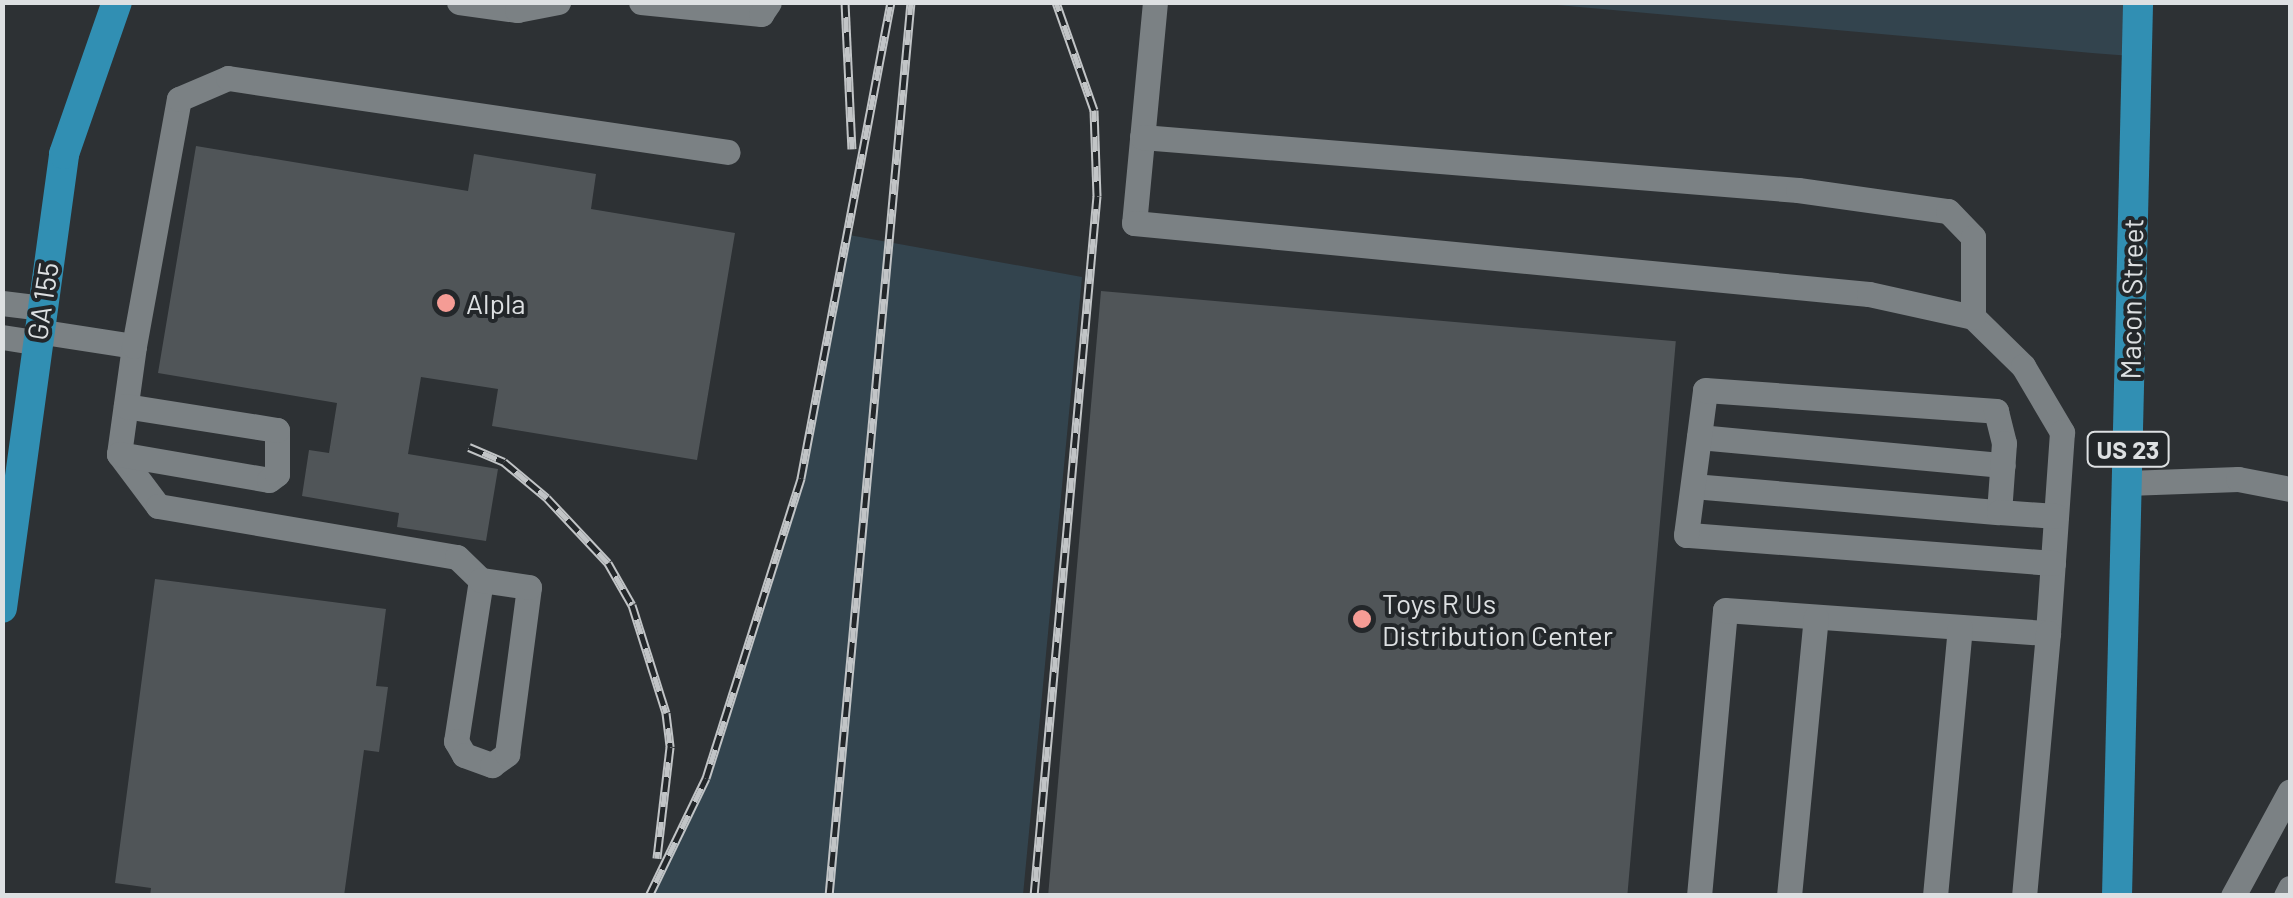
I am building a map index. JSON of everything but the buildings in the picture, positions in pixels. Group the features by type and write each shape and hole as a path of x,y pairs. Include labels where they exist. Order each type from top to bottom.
{"main road":[{"name":"GA 155","path":"2,608 64,154 117,2"},
{"name":"Macon Street","path":"2117,896 2138,2"}],"street":[{"path":"459,2 517,10 558,2"},
{"path":"641,2 761,14 769,2"},
{"path":"1155,2 1134,223 1869,294 1972,317 2023,366 2062,432 2024,896"},
{"path":"481,580 456,740 464,755 492,765 506,754 529,587 481,580 457,557 158,506 120,454 134,346 178,99 228,78 728,152"},
{"path":"1142,137 1798,190 1948,211 1974,237 1972,317"},
{"path":"2,302 38,327 134,346"},
{"path":"2,337 38,327"},
{"path":"1999,512 2003,465 1996,411 1706,390 1686,535 2053,562"},
{"path":"120,454 269,480 277,474 277,430 126,406"},
{"path":"1699,437 2003,465"},
{"path":"2127,483 2238,479 2290,489"},
{"path":"1693,486 2056,516"},
{"path":"1699,896 1726,610 2048,633"},
{"path":"1789,896 1816,617"},
{"path":"1935,896 1960,627"},
{"path":"2233,896 2290,791"},
{"path":"2286,896 2290,888"}],"shaded area":[{"path":"1535,3 2140,3 2144,57 2092,53"},
{"path":"849,235 1082,277 1023,895 648,895 712,770 785,537"}],"railway":[{"path":"845,2 852,149"},
{"path":"649,896 706,778 801,478 891,2"},
{"path":"829,896 911,2"},
{"path":"1034,896 1097,196 1094,110 1056,2"},
{"path":"469,447 504,462 547,498 608,563 632,605 666,713 670,747 657,858"}],"place":[{"name":"Alpla","path":"446,303"},
{"name":"Toys R Us Distribution Center","path":"1362,619"}]}
